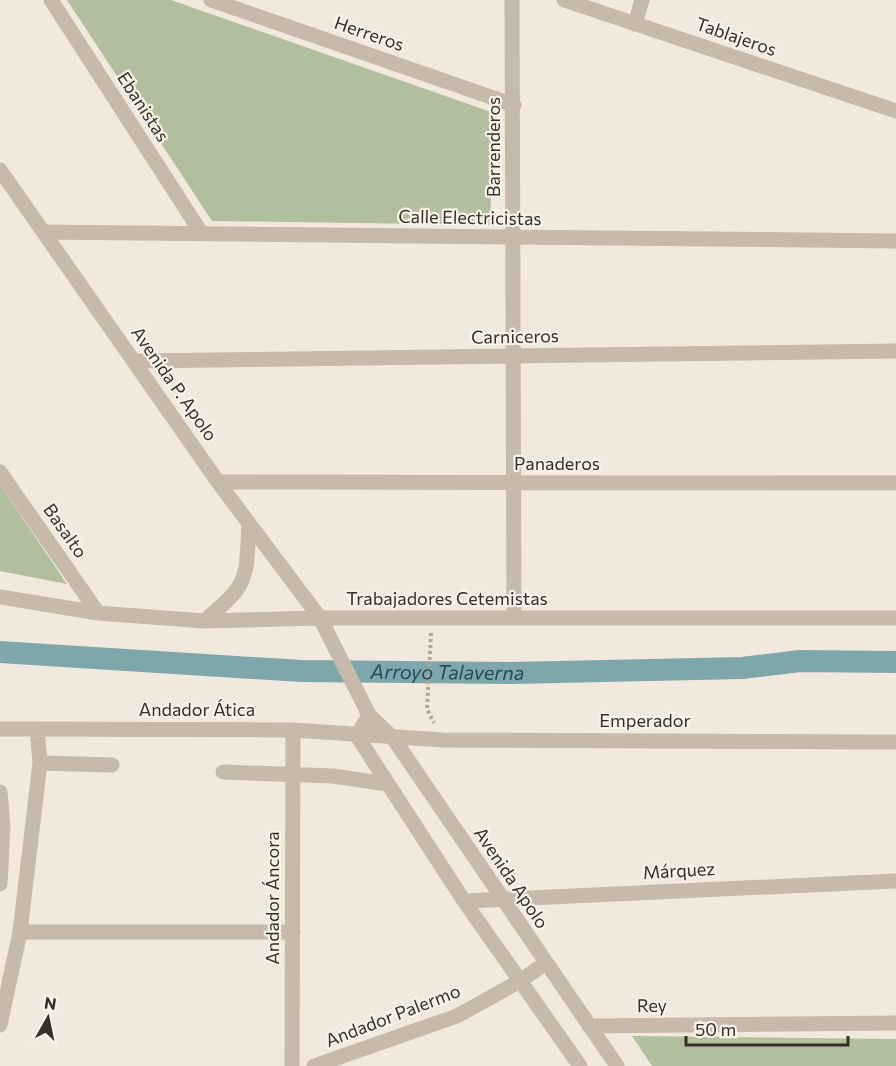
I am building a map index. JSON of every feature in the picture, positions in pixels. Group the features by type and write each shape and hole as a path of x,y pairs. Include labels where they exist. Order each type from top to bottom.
{"street":[{"name":"Ebanistas","path":"51,0 202,234"},
{"name":"Herreros","path":"211,0 514,105"},
{"name":"Barrenderos","path":"512,0 514,618"},
{"name":"Tablajeros","path":"564,0 896,111"},
{"path":"635,24 642,0"},
{"name":"Avenida P. Apolo","path":"0,170 218,482 320,618"},
{"name":"Calle Electricistas","path":"44,231 896,241"},
{"name":"Carniceros","path":"134,361 896,351"},
{"name":"Basalto","path":"0,472 98,613"},
{"name":"Panaderos","path":"218,482 896,483"},
{"path":"204,621 235,596 246,574 249,523"},
{"name":"Trabajadores Cetemistas","path":"0,597 98,613 204,621 320,618 896,618"},
{"name":"Avenida Apolo","path":"320,618 366,710 393,738 616,1066"},
{"path":"366,710 357,736 464,901 580,1066"},
{"name":"Andador Ática","path":"0,729 293,730 393,738"},
{"path":"0,1025 20,932 40,763 37,729"},
{"name":"Andador Áncora","path":"292,1066 293,730"},
{"name":"Emperador","path":"393,738 896,742"},
{"path":"40,763 112,765"},
{"path":"223,772 333,776 387,784"},
{"path":"0,792 3,827 0,884"},
{"name":"Márquez","path":"464,901 896,881"},
{"path":"20,932 293,932"},
{"name":"Andador Palermo","path":"314,1066 457,1016 520,981 546,963"},
{"name":"Rey","path":"589,1026 896,1023"}],"path":[{"path":"427,709 429,640"}],"green space":[{"path":"67,0 171,0 494,113 490,225 212,221"},
{"path":"0,485 67,584 0,571"},
{"path":"632,1036 896,1039 896,1066 652,1066"}],"waterway":[{"name":"Arroyo Talaverna","path":"0,652 301,671 512,673 742,668 800,661 896,662"}]}
